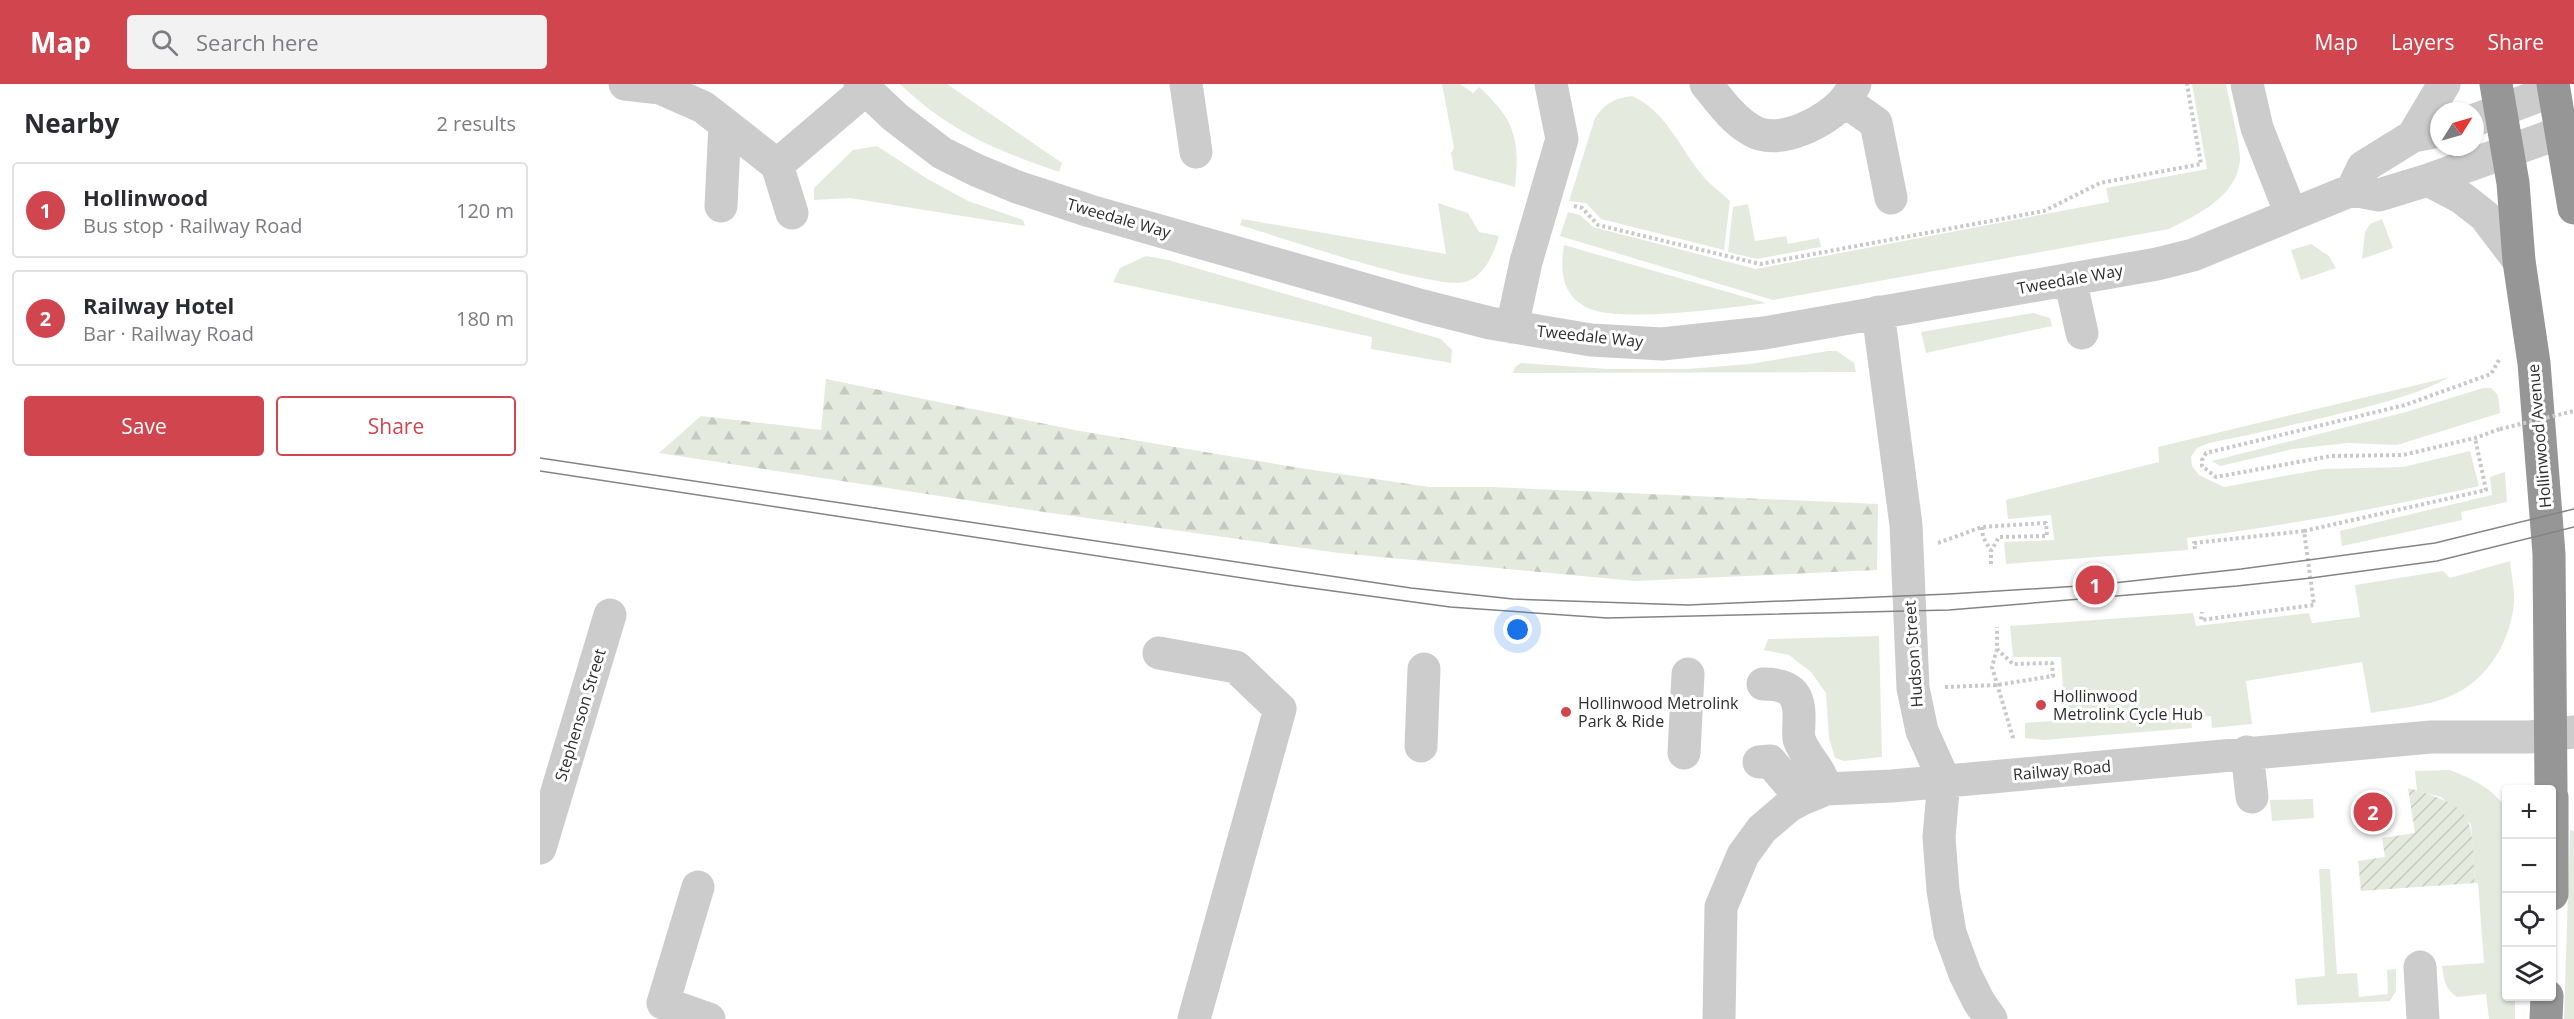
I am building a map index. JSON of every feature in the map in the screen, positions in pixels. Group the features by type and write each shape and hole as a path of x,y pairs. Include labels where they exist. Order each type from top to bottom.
{"highway":[{"path":"2553,87 2574,208"},
{"name":"Hollinwood Avenue","path":"2490,105 2507,151 2513,183 2519,261 2534,363 2562,733 2552,785"},
{"path":"2552,839 2552,893"},
{"path":"2546,1019 2547,1001"}],"street":[{"path":"625,84 660,88 703,107 726,124 777,165 792,213"},
{"path":"1186,84 1196,152"},
{"path":"1512,327 1526,262 1562,139 1551,84"},
{"path":"1706,84 1733,117 1753,132 1779,137 1810,126 1850,92 1876,123 1891,198"},
{"path":"2247,84 2257,128 2291,214"},
{"path":"2352,190 2363,166 2426,134 2444,84"},
{"path":"777,165 862,87"},
{"name":"Tweedale Way","path":"862,87 895,117 942,153 1017,187 1090,211 1423,306 1512,327 1592,340 1662,344 1764,333 2193,255 2352,190 2379,195 2562,132"},
{"path":"2490,105 2553,87"},
{"path":"721,206 726,124"},
{"path":"2428,180 2462,198 2485,216 2519,261"},
{"path":"2070,279 2082,333"},
{"name":"Hudson Street","path":"1878,312 1908,542 1911,674 1916,711 1922,731 1944,780 1939,837 1943,890 1950,933 1965,974 1978,1002 1991,1019"},
{"name":"Stephenson Street","path":"540,848 610,615"},
{"path":"1159,653 1236,668 1280,710 1194,1019"},
{"path":"1424,742 1427,667"},
{"path":"1693,755 1697,678"},
{"path":"1719,1019 1721,907 1743,855 1762,829 1789,806 1814,794 1822,775 1799,739 1800,707 1796,696 1787,687 1763,684"},
{"name":"Railway Road","path":"1814,794 2247,752 2431,737 2530,737 2562,733"},
{"path":"1799,739 1783,755 1764,761 1814,794"},
{"path":"2247,752 2252,796"},
{"path":"698,887 663,1003 709,1019"},
{"path":"2420,968 2423,1019"}],"path":[{"path":"2504,352 2491,374 2405,405 2206,453 2202,466 2216,477 2331,456 2403,455 2574,411"},
{"path":"2195,549 2194,543 2304,531 2486,490 2475,438"},
{"path":"1908,542 1943,543 1982,527 2046,523 2047,536 1999,537 1991,551"},
{"path":"1982,527 1991,551 1991,566"},
{"path":"2202,612 2201,620 2314,605 2304,531"},
{"path":"1997,627 1997,649 1992,667 2014,741"},
{"path":"1941,687 1997,685 2054,676 2052,663 2013,664 1997,649"}],"green space":[{"path":"900,84 947,84 1062,163 1059,172 975,138 937,115"},
{"path":"1442,84 1460,84 1473,93 1479,87 1501,110 1508,120 1515,143 1517,155 1515,187 1454,170 1451,153 1454,148"},
{"path":"2192,84 2226,84 2240,161 2237,174 2223,195 2203,211 2169,229 1773,300 1560,236 1568,212 1580,215 1593,227 1756,269 2109,202 2106,188 2207,169"},
{"path":"1632,96 1654,110 1702,175 1730,201 1724,250 1601,219 1586,203 1569,201 1595,118 1611,102"},
{"path":"877,146 926,178 968,201 1023,220 1025,226 850,198 814,200 814,188 853,150"},
{"path":"1438,203 1468,213 1479,232 1499,236 1483,269 1478,275 1465,282 1448,282 1390,271 1240,225 1242,219 1446,254"},
{"path":"1748,204 1755,241 1786,236 1788,244 1819,238 1821,247 1757,259 1728,252 1733,207"},
{"path":"2382,219 2393,248 2362,259 2365,232 2370,224"},
{"path":"2311,244 2329,256 2336,268 2301,280 2291,250"},
{"path":"1564,245 1766,303 1648,314 1603,312 1588,308 1579,303 1567,289 1562,264"},
{"path":"1146,256 1168,260 1441,339 1452,350 1451,363 1371,349 1372,337 1113,282 1120,268"},
{"path":"2033,313 2050,318 2052,326 1926,353 1921,332"},
{"path":"1837,351 1854,363 1856,372 1513,373 1515,367 1521,363 1609,369 1687,369 1750,364"},
{"path":"2450,377 2396,399 2209,443 2197,448 2191,457 2192,466 2199,475 2224,487 2323,469 2403,467 2470,451 2479,486 2333,516 2187,538 2188,550 2006,564 2004,542 2054,540 2051,515 2008,519 2006,500 2159,462 2158,447"},
{"path":"826,379 1080,431 1429,487 1492,487 1878,504 1877,570 1634,581 1339,553 1044,512 659,453 701,416 821,430"},
{"path":"2483,388 2491,388 2498,395 2500,413 2397,445 2348,443 2293,449 2220,466 2212,461 2406,412"},
{"path":"2505,472 2507,502 2461,512 2462,520 2342,546 2340,531 2492,495 2490,477"},
{"path":"2510,561 2514,603 2507,634 2500,649 2492,663 2481,675 2455,694 2440,700 2371,713 2362,662 2246,681 2252,724 2212,728 2211,716 2191,719 2192,728 2044,740 2025,738 2025,723 2065,720 2061,657 2013,657 2010,626 2193,613 2196,626 2309,613 2312,623 2360,617 2355,585 2443,571 2450,578"},
{"path":"1879,636 1882,757 1844,761 1835,758 1829,738 1826,693 1811,672 1789,655 1764,650 1768,639"},
{"path":"2450,770 2481,785 2502,802 2502,1001 2515,1001 2515,1019 2489,1019 2486,994 2457,997 2450,991 2444,980 2442,966 2484,963 2471,824 2441,797 2417,791 2415,771"},
{"path":"2408,788 2447,802 2459,809 2466,818 2473,843 2475,883 2361,891 2358,861 2385,857 2382,838 2415,833"},
{"path":"2313,799 2314,818 2272,821 2270,800"},
{"path":"2570,830 2574,831 2574,1019 2564,1019"},
{"path":"2319,869 2330,869 2337,974 2357,973 2359,997 2388,994 2387,970 2396,969 2396,991 2390,1001 2297,1005 2295,979 2325,976"}],"tram line":[{"path":"540,458 1411,588 1513,599 1688,605 1949,594 2095,585 2241,569 2435,543 2574,509"},
{"path":"540,471 1289,585 1450,607 1607,618 1949,610 2237,586 2437,561 2574,527"}],"place":[{"name":"Hollinwood","path":"2095,585"},
{"name":"Hollinwood Metrolink Cycle Hub","path":"2041,705"},
{"name":"Hollinwood Metrolink Park & Ride","path":"1566,712"},
{"name":"Railway Hotel","path":"2373,812"}]}
